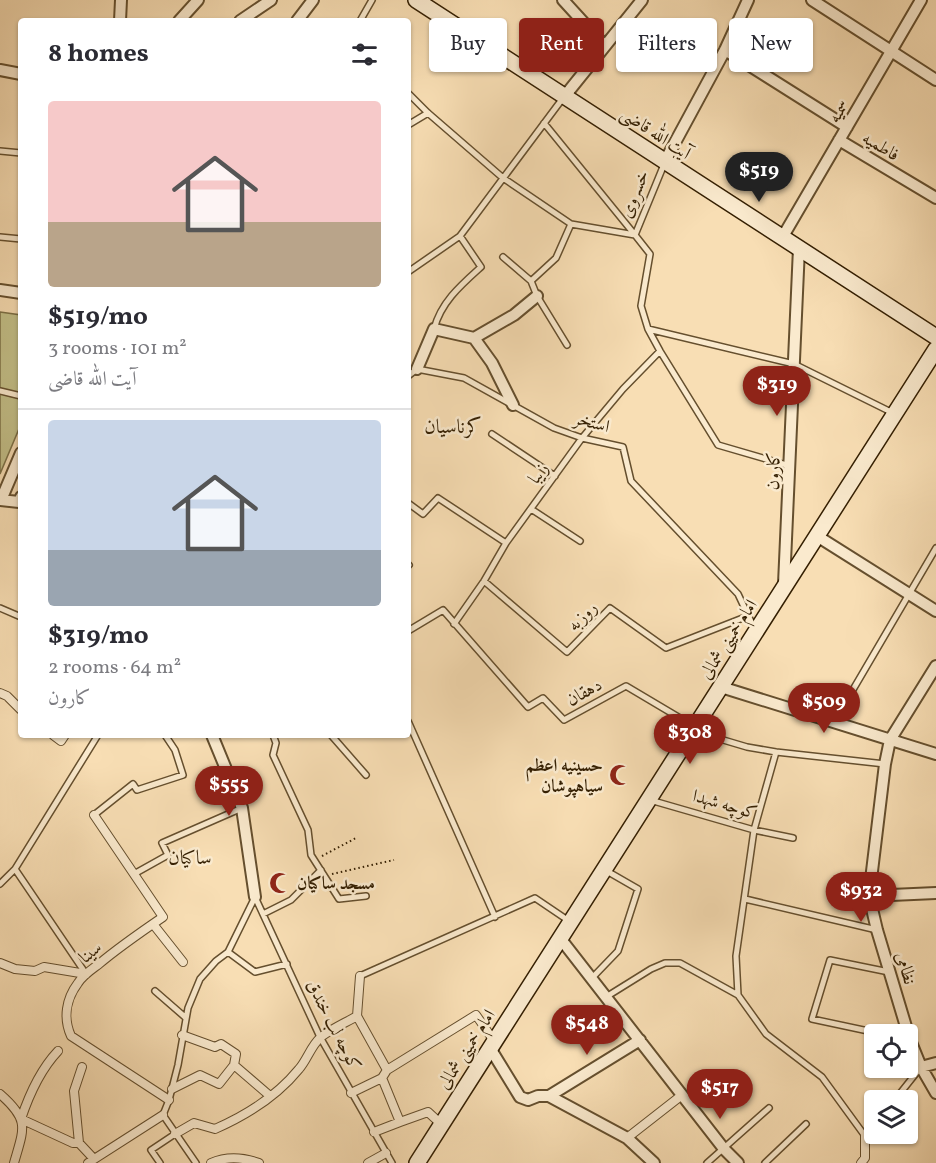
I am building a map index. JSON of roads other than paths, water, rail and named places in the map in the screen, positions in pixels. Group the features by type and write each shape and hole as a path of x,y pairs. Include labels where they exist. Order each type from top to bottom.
{"main road":[{"name":"آیت الله قاضی","path":"424,2 564,97 936,337"},
{"name":"امام خمینی شمالی","path":"417,1163 936,349"}],"street":[{"path":"120,18 121,0"},
{"path":"182,18 198,0"},
{"path":"244,18 271,0"},
{"path":"299,18 313,0"},
{"path":"563,0 605,46"},
{"name":"خسروی","path":"665,162 725,50 748,0"},
{"path":"812,0 936,80"},
{"name":"سمیه","path":"783,238 921,0"},
{"path":"564,97 641,1"},
{"name":"فاطمیه","path":"725,50 847,127"},
{"path":"0,70 18,73"},
{"name":"فاطمیه","path":"839,140 936,198"},
{"name":"کارون","path":"784,587 799,248"},
{"path":"0,290 18,293"},
{"path":"474,338 514,315 537,296"},
{"path":"413,372 434,329 474,338 492,363 513,405"},
{"path":"18,460 0,501 18,501"},
{"path":"817,536 936,611"},
{"path":"890,740 936,666"},
{"path":"721,687 936,754"},
{"path":"0,693 7,696 18,707"},
{"path":"213,738 242,808 255,897"},
{"name":"نظامی","path":"890,740 869,896 904,1024"},
{"path":"94,815 163,917 153,924 183,962"},
{"path":"869,896 936,892"},
{"name":"سینا","path":"153,924 117,949 77,983 70,995 66,1011 67,1026 71,1036 169,1100"},
{"path":"560,938 724,1149 738,1163"},
{"path":"0,963 15,969 35,971 44,967 86,974"},
{"path":"360,975 357,1016 387,1070"},
{"path":"351,1093 382,1078 387,1070 476,1014 520,1097 528,1100 538,1096 549,1096 627,1138 654,1163"},
{"path":"175,1134 194,1123 215,1129 238,1118 282,1087 299,1069 320,1037 357,1016"},
{"path":"172,1089 200,1075 219,1084 234,1065 236,1054 221,1044 215,1047 182,1035"},
{"path":"549,1096 640,1040"},
{"path":"14,1163 22,1136 21,1119 26,1106 49,1061 58,1051"},
{"name":"نظامی","path":"918,1060 936,1093"},
{"path":"921,1067 936,1063"},
{"path":"234,1065 270,1096"},
{"path":"82,1067 74,1091 79,1143 91,1161 163,1115"},
{"path":"382,1078 400,1122"},
{"path":"0,1094 14,1106 21,1119 73,1143 79,1143"},
{"path":"627,1138 682,1095"},
{"path":"374,1132 428,1113 441,1124"},
{"path":"861,1163 865,1158 866,1144"},
{"path":"368,1163 386,1153"},
{"path":"211,1163 220,1159 239,1157 259,1163"}],"lane":[{"path":"362,18 372,0"},
{"path":"411,96 503,178 571,224 635,235"},
{"path":"411,270 460,236 564,97"},
{"path":"411,123 428,113"},
{"path":"544,123 635,235"},
{"path":"0,151 18,153"},
{"name":"خسروی","path":"648,329 641,306 650,254 635,235 665,162"},
{"path":"531,281 556,258 571,224"},
{"path":"434,329 443,307 481,267 460,236"},
{"path":"0,237 18,238"},
{"path":"503,257 531,281 537,296 567,345"},
{"path":"648,329 794,364 895,414"},
{"path":"648,329 718,445 789,466"},
{"name":"زیبا","path":"454,624 484,581 506,543 582,438 623,389 660,351"},
{"name":"استخر","path":"413,372 464,378 554,428 582,438 623,447 631,481 738,594 756,632"},
{"path":"0,391 18,395"},
{"path":"492,435 555,476"},
{"path":"411,505 423,514 438,498 506,543"},
{"path":"531,509 580,541"},
{"path":"834,723 936,548"},
{"name":"روزبه","path":"484,581 567,652 610,608 666,648 748,616"},
{"path":"0,608 18,616"},
{"path":"411,629 443,610 454,624"},
{"name":"دهقان","path":"454,624 528,708 543,698 564,720 626,686 695,727"},
{"path":"695,727 720,739 747,747 885,764"},
{"path":"411,728 495,917"},
{"path":"0,884 15,869 96,738"},
{"path":"94,815 133,784 137,790 183,775 175,750 167,738"},
{"path":"274,738 276,743 273,755 308,830 311,855 339,899 366,896"},
{"path":"335,738 366,775"},
{"path":"738,995 736,956 754,830 776,752"},
{"name":"کوچه شهدا","path":"648,800 754,830 793,838"},
{"path":"134,874 168,855 162,843 242,808"},
{"path":"15,869 86,974"},
{"path":"592,978 618,951 638,889 604,869"},
{"path":"263,914 291,900 321,870"},
{"path":"196,1163 163,1115 178,1065 188,1008 200,979 228,952 255,897"},
{"name":"کوچه لب خندق","path":"255,897 320,1037 392,1163"},
{"path":"360,975 535,898 570,922"},
{"path":"744,899 877,930"},
{"path":"228,952 255,972 287,964"},
{"path":"864,1030 812,1019 830,960 889,972"},
{"path":"606,997 651,969 665,963 680,963 738,995 766,1034 822,1077 864,1133"},
{"path":"155,992 186,1018"},
{"path":"903,1090 921,1067"},
{"path":"707,1163 770,1108"},
{"path":"765,1163 806,1124"},
{"path":"160,1163 151,1150 175,1134"}],"place":[{"name":"حسینیه اعظم سیاهپوشان","path":"620,775"},
{"name":"مسجد ساکیان","path":"280,883"}],"district":[{"name":"کرناسیان","path":"453,426"},
{"name":"ساکیان","path":"190,857"}]}
